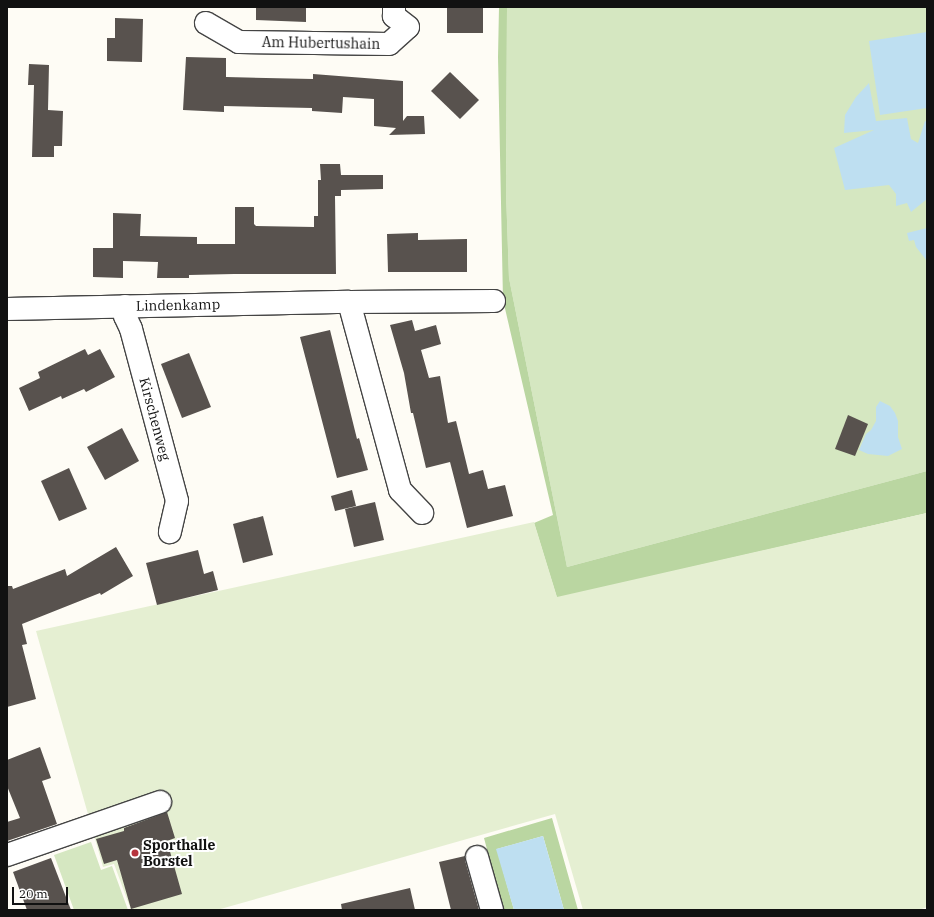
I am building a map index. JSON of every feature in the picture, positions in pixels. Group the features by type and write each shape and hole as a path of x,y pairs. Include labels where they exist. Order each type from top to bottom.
{"street":[{"name":"Am Hubertushain","path":"206,23 239,42 389,44 408,27 394,16 394,7"},
{"name":"Lindenkamp","path":"7,309 349,302 494,301"},
{"path":"349,302 400,490 422,513"},
{"name":"Kirschenweg","path":"125,306 126,316 131,329 177,501 170,532"},
{"path":"7,855 160,802"},
{"path":"477,857 492,910"}],"green space":[{"path":"499,7 507,7 506,192 509,278 567,567 927,471 927,513 557,598 534,523 553,515 503,300 498,57"},
{"path":"507,7 927,7 927,471 567,567 509,278 506,192"},
{"path":"927,513 927,907 919,910 583,910 555,814 217,910 131,910 114,864 103,867 36,631 534,522 557,597"},
{"path":"552,818 578,910 564,910 543,836 497,849 514,910 503,910 484,838"},
{"path":"91,842 101,870 112,866 128,910 74,910 54,855"}],"water":[{"path":"927,32 927,108 880,115 869,41"},
{"path":"869,83 876,121 907,118 911,139 918,143 925,121 927,122 927,199 911,212 907,203 896,206 896,194 889,185 845,190 834,148 874,130 844,133 845,115 856,97"},
{"path":"927,228 927,261 916,247 914,240 909,241 907,233"},
{"path":"880,401 890,406 898,421 898,437 902,449 888,456 868,454 859,450 866,434 871,430 876,421 876,407"},
{"path":"543,836 564,910 514,910 496,849"}],"building":[{"path":"256,7 306,7 306,22 256,20"},
{"path":"447,7 483,7 483,33 447,33"},
{"path":"115,18 143,19 142,62 107,61 107,38 115,38"},
{"path":"186,57 226,58 226,77 313,79 313,74 403,81 403,121 407,116 424,116 425,134 389,135 396,128 374,126 374,99 343,97 342,113 312,111 312,108 224,106 224,112 183,110"},
{"path":"29,64 49,65 48,110 63,111 62,146 54,146 54,157 32,157 34,85 28,85"},
{"path":"450,72 479,100 460,119 431,91"},
{"path":"320,164 340,164 341,175 383,175 383,189 341,190 341,196 335,196 336,274 189,275 189,278 157,278 158,262 123,261 123,278 93,277 93,248 113,248 113,213 141,214 140,236 197,237 197,244 235,244 235,207 254,207 254,224 256,226 314,227 314,216 318,216 318,180 321,180"},
{"path":"418,233 418,240 467,239 467,272 388,272 387,234"},
{"path":"412,320 415,331 436,325 441,344 421,350 429,378 440,376 448,423 456,421 469,474 483,470 488,489 505,485 513,516 467,528 450,462 426,468 413,413 411,413 404,373 390,325"},
{"path":"330,330 357,439 359,438 368,470 337,478 300,337"},
{"path":"85,349 88,355 100,349 115,377 86,392 84,389 62,399 61,396 29,411 19,388 40,378 38,372"},
{"path":"189,353 211,407 182,418 161,364"},
{"path":"848,415 868,424 855,456 835,449"},
{"path":"122,428 139,461 105,480 87,447"},
{"path":"69,468 87,509 59,521 41,481"},
{"path":"352,490 356,506 335,511 331,496"},
{"path":"375,502 384,540 354,547 345,509"},
{"path":"263,516 273,555 243,563 233,524"},
{"path":"116,547 133,576 101,595 100,593 22,624 27,644 22,645 36,699 7,707 7,586 12,586 13,589 65,569 67,576"},
{"path":"198,550 204,574 213,571 218,590 157,605 146,563"},
{"path":"40,747 51,778 42,781 57,824 7,841 7,822 20,818 7,786 7,760"},
{"name":"Sporthalle Borstel","path":"167,812 175,838 167,841 182,894 131,909 117,860 104,864 96,839 124,831 124,828"},
{"path":"465,856 479,910 451,910 439,862"},
{"path":"51,858 71,910 27,910 13,872"},
{"path":"410,888 415,910 342,910 341,904"}],"place":[{"name":"Sporthalle Borstel","path":"135,853"}]}
